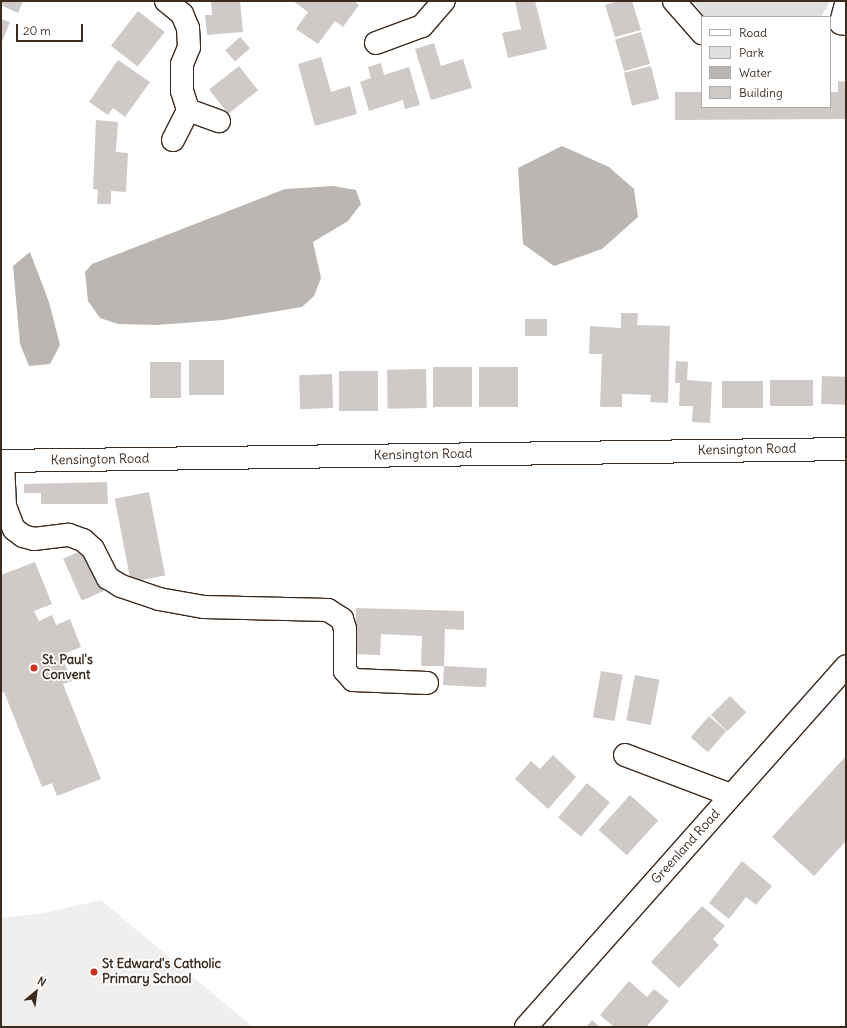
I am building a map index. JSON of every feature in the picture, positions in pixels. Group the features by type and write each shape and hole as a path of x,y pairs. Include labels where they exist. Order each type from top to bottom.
{"street":[{"path":"166,1 182,14 188,28 189,47 182,64 182,84 188,110 173,140"},
{"path":"376,43 422,26 444,1"},
{"path":"674,1 701,32"},
{"path":"188,110 219,121"},
{"name":"Kensington Road","path":"2,461 846,449"},
{"path":"2,461 5,506 14,529 23,536 34,539 69,535 83,540 93,549 108,578 121,586 159,599 204,607 328,610 342,619 345,628 345,671 353,680 427,683"},
{"name":"Greenland Road","path":"526,1027 846,666"},
{"path":"625,755 731,795"}],"shaded area":[{"name":"St Edward's Catholic Primary School","path":"101,900 253,1027 1,1027 1,918 44,913"}],"green space":[{"path":"693,1 830,1 822,16 703,16"}],"water":[{"path":"562,146 609,167 634,189 638,217 602,249 554,266 523,244 518,168"},
{"path":"333,186 356,190 361,204 348,221 313,242 321,278 314,296 302,307 223,320 157,325 118,324 100,318 88,301 85,272 92,264 285,189"},
{"path":"30,252 49,302 60,345 50,364 29,366 20,344 13,266"}],"building":[{"path":"1,1 23,1 18,13 1,5"},
{"path":"211,1 240,1 243,32 207,35 205,15 212,15"},
{"path":"293,1 354,1 359,5 343,27 335,21 318,44 296,29 308,12"},
{"path":"515,1 535,1 547,49 508,58 502,33 521,29"},
{"path":"618,1 632,1 641,30 615,37 605,5"},
{"path":"138,11 165,32 138,67 111,46"},
{"path":"1,19 10,22 1,44"},
{"path":"641,32 650,64 624,71 615,39"},
{"path":"240,37 250,48 235,62 225,50"},
{"path":"434,43 441,66 463,59 472,88 431,100 415,49"},
{"path":"321,57 331,92 350,86 357,114 315,126 298,64"},
{"path":"118,60 150,82 125,117 113,108 108,115 89,102"},
{"path":"381,63 384,75 409,67 420,105 405,109 403,100 369,111 360,82 371,78 368,67"},
{"path":"239,66 258,90 228,114 209,89"},
{"path":"651,66 659,99 632,106 624,73"},
{"path":"838,81 846,82 846,119 675,120 675,92 701,92 701,108 831,108 831,92 838,92"},
{"path":"96,120 118,122 116,152 128,153 126,192 111,191 111,204 97,204 98,190 93,189"},
{"path":"621,313 638,313 637,325 670,326 668,403 650,402 651,395 622,394 622,407 600,407 602,354 589,354 590,326 621,328"},
{"path":"525,319 547,319 547,336 525,336"},
{"path":"189,360 224,360 224,395 189,395"},
{"path":"676,361 688,362 687,380 712,382 710,423 692,422 693,406 679,406 680,383 675,383"},
{"path":"150,362 181,362 181,398 150,398"},
{"path":"433,367 472,367 472,407 433,407"},
{"path":"479,367 518,367 518,407 479,407"},
{"path":"426,369 427,408 388,409 387,370"},
{"path":"339,371 378,371 378,411 339,411"},
{"path":"332,374 333,408 300,409 299,375"},
{"path":"822,376 846,377 845,405 821,404"},
{"path":"770,380 813,380 813,406 770,406"},
{"path":"722,381 763,381 763,408 722,408"},
{"path":"107,482 108,504 41,504 41,493 24,493 24,484"},
{"path":"149,492 165,575 131,582 115,499"},
{"path":"85,549 104,591 82,601 63,559"},
{"name":"St. Paul's Convent","path":"35,562 52,604 34,611 39,621 52,615 56,625 70,619 81,647 61,655 72,681 63,684 101,779 57,796 52,783 42,787 4,692 1,693 1,575"},
{"path":"356,608 464,611 464,630 445,629 444,666 421,666 422,636 381,634 380,655 355,654"},
{"path":"444,666 487,668 486,687 443,685"},
{"path":"601,671 623,675 615,721 593,717"},
{"path":"635,675 660,680 651,725 626,720"},
{"path":"730,696 746,712 727,731 711,715"},
{"path":"709,716 726,731 708,752 691,737"},
{"path":"553,755 576,777 548,809 515,779 531,761 540,769"},
{"path":"846,756 846,841 814,876 772,837"},
{"path":"587,783 610,802 581,837 558,817"},
{"path":"630,795 658,820 627,855 599,830"},
{"path":"742,861 772,886 756,905 746,897 729,919 709,903"},
{"path":"702,906 725,926 713,939 719,945 679,988 651,962"},
{"path":"629,981 647,997 654,989 669,1001 646,1027 614,1027 600,1015"},
{"path":"592,1020 600,1027 586,1027"}],"place":[{"name":"St. Paul's Convent","path":"34,668"},
{"name":"St Edward's Catholic Primary School","path":"94,972"}]}
